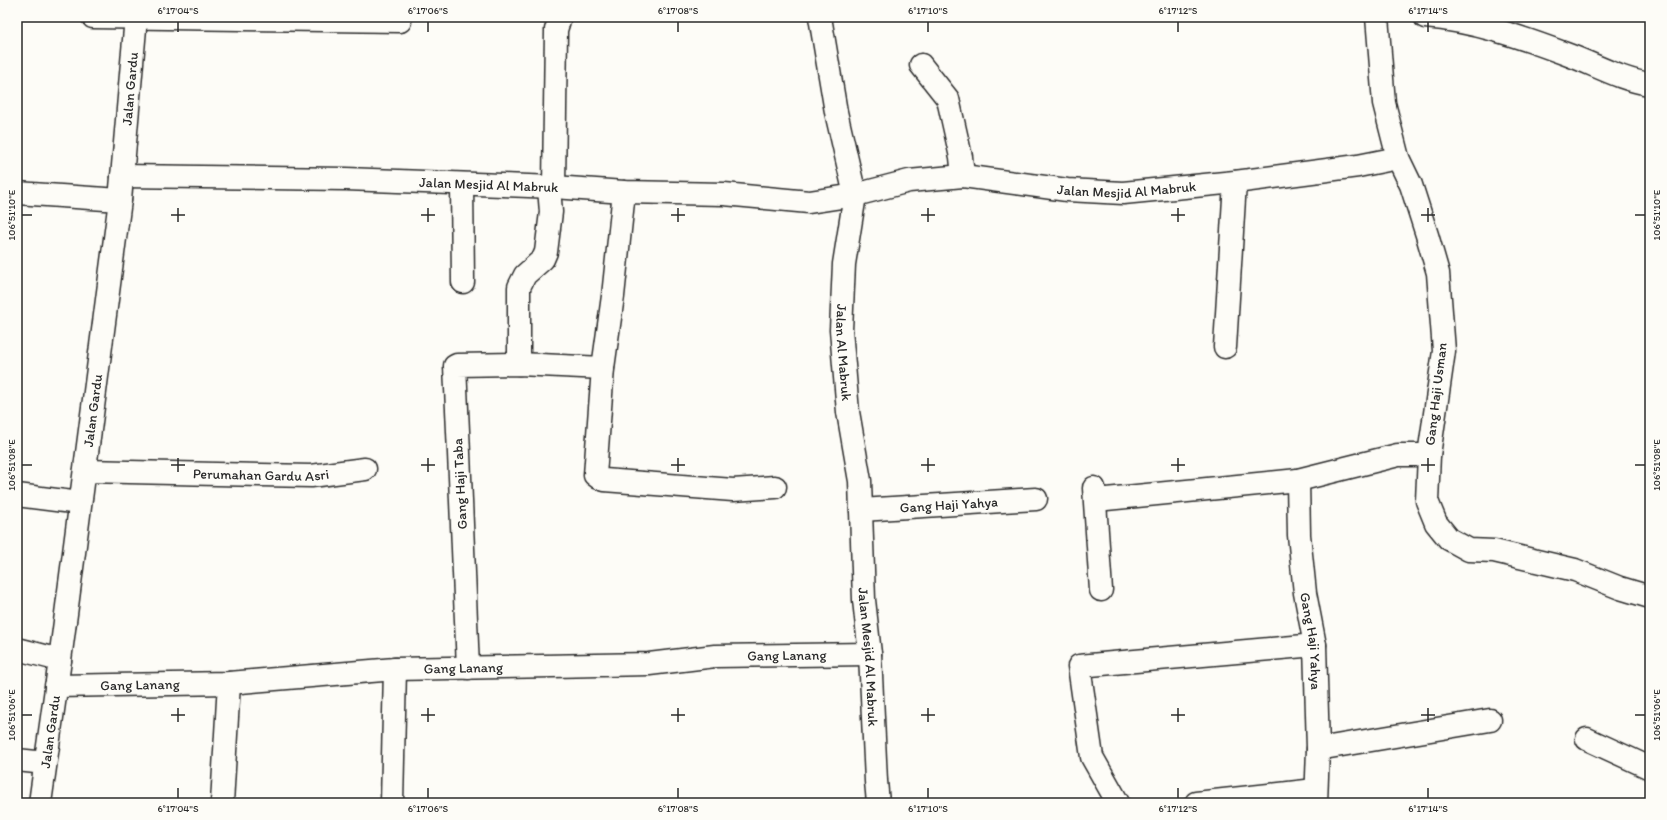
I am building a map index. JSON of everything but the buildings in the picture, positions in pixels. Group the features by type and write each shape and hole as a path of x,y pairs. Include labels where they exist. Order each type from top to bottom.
{"street":[{"path":"93,17 400,20"},
{"name":"Jalan Gardu","path":"40,803 120,200 136,17"},
{"path":"519,364 519,287 525,275 543,259 546,252 551,212 556,30 560,17"},
{"path":"820,17 836,112 855,195"},
{"name":"Gang Haji Usman","path":"1377,17 1384,103 1398,158 1411,185 1438,273 1444,351 1429,455 1427,501 1436,523 1449,539 1469,550 1494,551 1574,570 1620,588 1650,597"},
{"path":"1425,17 1444,19 1501,31 1567,54 1618,76 1650,84"},
{"path":"921,65 948,99 961,157 963,176"},
{"name":"Jalan Mesjid Al Mabruk","path":"122,176 338,179 551,187 624,192 724,194 809,202 855,195 909,181 963,176 1067,190 1123,192 1235,182 1358,166 1398,158"},
{"path":"1225,347 1235,182"},
{"path":"462,184 463,282"},
{"path":"624,192 613,296 603,368 595,475 598,478 733,490 775,487"},
{"path":"17,193 120,200"},
{"name":"Jalan Al Mabruk","path":"855,195 844,264 841,330 848,412 860,481 861,510"},
{"name":"Gang Haji Taba","path":"468,668 460,453 454,369 457,364 519,364 603,368"},
{"path":"1101,590 1095,494 1298,480 1398,455 1429,455"},
{"name":"Perumahan Gardu Asri","path":"85,471 311,476 364,468"},
{"name":"Gang Haji Yahya","path":"1298,480 1299,535 1304,593 1315,646 1318,749 1316,796"},
{"path":"17,495 80,503"},
{"name":"Gang Haji Yahya","path":"861,510 1036,499"},
{"name":"Jalan Mesjid Al Mabruk","path":"861,510 864,600 870,654 878,803"},
{"path":"1118,803 1092,757 1079,666 1315,646"},
{"path":"17,649 60,660"},
{"name":"Gang Lanang","path":"56,686 229,683 395,669 649,664 715,656 870,654"},
{"path":"392,803 395,669"},
{"path":"222,803 229,683"},
{"path":"1318,749 1490,720"},
{"path":"1587,739 1650,768"},
{"path":"17,760 45,763"},
{"path":"1196,803 1316,796"}]}
